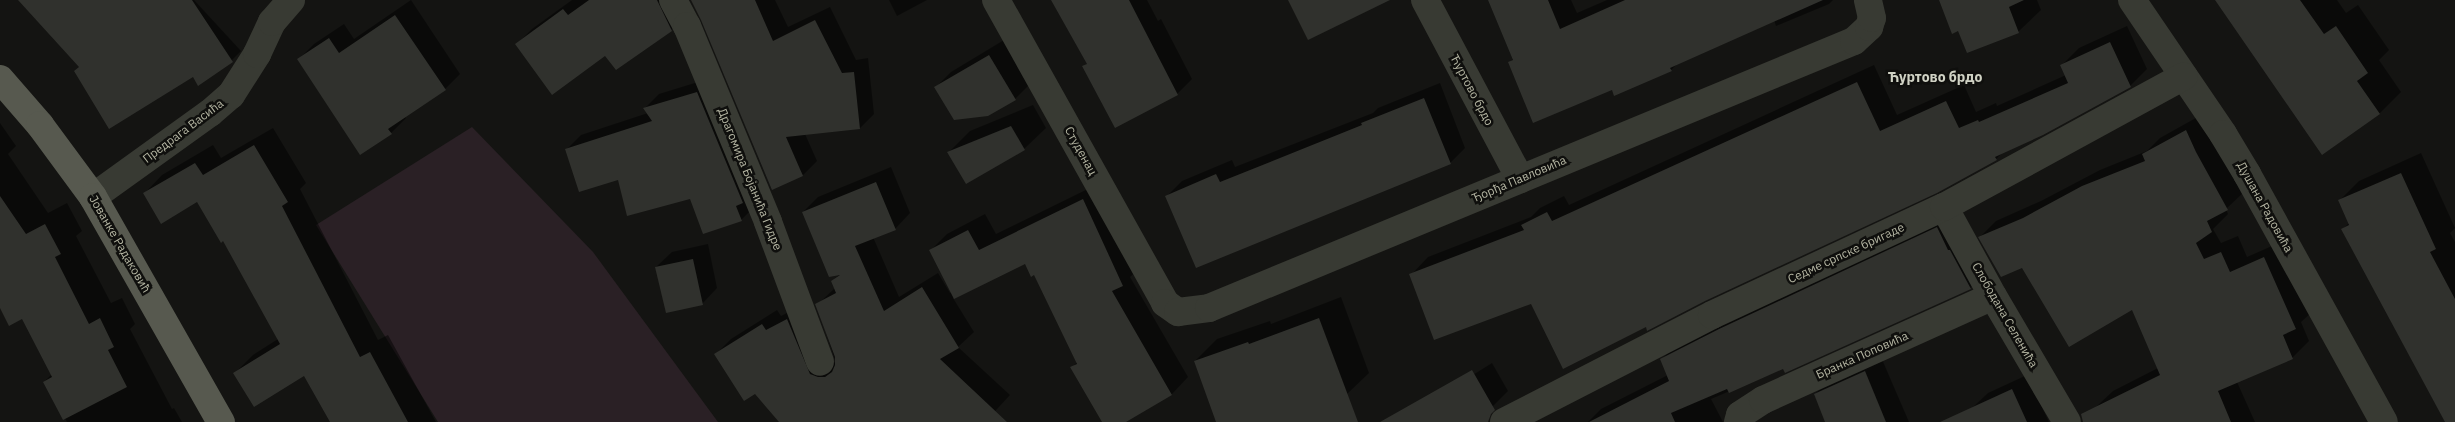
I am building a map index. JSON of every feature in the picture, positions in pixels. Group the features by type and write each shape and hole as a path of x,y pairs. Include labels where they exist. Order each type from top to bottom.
{"main road":[{"name":"Јованке Радаковић","path":"0,79 40,125 93,197 221,422"}],"street":[{"name":"Предрага Васића","path":"93,197 210,113 231,95 257,54 272,22 290,0"},
{"name":"Драгомира Бојанића Гидре","path":"673,0 687,26 768,222 820,362"},
{"name":"Студенац","path":"996,0 1165,303"},
{"name":"Ћуртово брдо","path":"1425,0 1520,179"},
{"name":"Ђорђа Павловића","path":"1165,303 1178,312 1209,308 1854,41 1869,28 1872,18 1868,0"},
{"name":"Душана Радовића","path":"2132,0 2247,174 2384,422"},
{"name":"Седме српске бригаде","path":"1504,422 1712,315 1944,208 2184,76"},
{"name":"Слободана Селенића","path":"1944,208 2067,422"},
{"name":"Бранка Поповића","path":"1738,422 1740,416 1763,400 1993,296"}],"shaded area":[{"path":"472,127 593,252 718,422 438,422 316,225"}],"building":[{"path":"18,0 192,0 233,62 198,86 193,77 109,129 74,71 79,67"},
{"path":"589,0 657,0 672,31 616,70 605,56 552,95 515,44 563,9 568,15"},
{"path":"691,0 755,0 773,41 815,20 842,73 854,72 860,129 786,137 803,176 772,190"},
{"path":"1051,0 1129,0 1178,95 1115,128 1082,66 1087,64"},
{"path":"1288,0 1390,0 1308,40"},
{"path":"1488,0 1548,0 1560,29 1625,0 1823,0 1670,68 1672,71 1614,96 1612,90 1533,123 1508,62 1513,60"},
{"path":"1939,0 2024,0 2009,7 2019,33 1967,53 1958,31 1952,34"},
{"path":"2215,0 2300,0 2324,34 2336,26 2368,73 2357,81 2380,114 2322,155"},
{"path":"395,15 446,90 388,129 392,134 360,155 297,59 329,38 339,53"},
{"path":"2110,42 2131,87 2043,135 1995,157 1997,160 1937,193 1705,301 1647,331 1646,327 1563,369 1531,304 1434,340 1409,274 1524,230 1521,225 1547,212 1552,221 1857,82 1880,131 1946,101 1959,128 1978,120 1979,122 2068,83 2060,65"},
{"path":"989,55 1016,100 988,116 954,120 934,87"},
{"path":"697,92 743,203 736,206 742,221 703,234 690,199 627,216 618,180 579,192 565,149 652,121 643,108"},
{"path":"1424,98 1451,164 1196,268 1165,196 1216,174 1220,182"},
{"path":"1011,126 1025,150 966,184 947,152"},
{"path":"2186,130 2228,210 2207,221 2212,232 2196,243 2204,259 2221,252 2230,272 2264,257 2296,329 2283,335 2293,359 2218,391 2231,422 2083,422 2081,414 2160,375 2132,310 2069,347 2022,268 2001,277 1978,237 2023,218 2082,186 2145,161 2142,154"},
{"path":"254,145 288,202 282,206 360,357 370,352 408,422 330,422 304,376 254,407 233,373 280,344 223,241 221,243 197,202 161,224 143,193 195,163 203,175"},
{"path":"2401,173 2436,249 2430,252 2455,299 2455,422 2445,422 2341,229 2349,225 2338,200"},
{"path":"876,182 896,230 855,246 884,311 922,287 959,348 940,359 1007,422 779,422 755,394 744,401 714,354 762,324 766,330 787,319 810,374 825,377 832,372 835,365 835,357 815,304 836,293 831,281 840,275 829,277 802,212"},
{"path":"0,196 26,234 45,224 61,254 55,257 89,324 100,318 114,347 108,350 127,387 63,420 43,382 52,377 22,319 9,326 0,308"},
{"path":"1083,199 1123,286 1112,291 1172,395 1126,422 1102,422 1070,367 1077,364 1034,275 1031,277 1025,264 954,299 929,250 968,230 979,250"},
{"path":"1937,227 1971,289 1785,373 1783,369 1729,393 1727,389 1671,413 1675,422 1589,422 1669,381 1660,359 1719,329"},
{"path":"693,259 703,305 666,313 655,267"},
{"path":"1319,318 1358,422 1216,422 1194,361 1248,342 1249,344"},
{"path":"1472,370 1495,410 1488,422 1380,422"},
{"path":"1865,371 1886,422 1825,422 1814,394"},
{"path":"2012,389 2027,422 1940,422"}],"district":[{"name":"Ћуртово брдо","path":"1935,77"}]}
